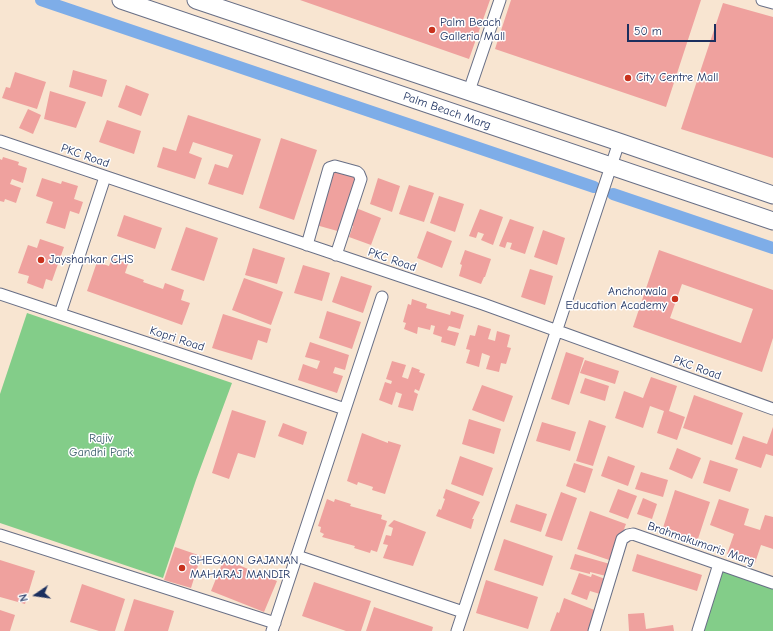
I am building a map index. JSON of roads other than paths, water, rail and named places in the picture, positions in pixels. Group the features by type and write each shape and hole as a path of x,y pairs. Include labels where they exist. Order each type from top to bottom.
{"main road":[{"name":"Palm Beach Marg","path":"121,0 773,221"},
{"path":"196,0 219,4 773,195"}],"street":[{"path":"469,91 500,0"},
{"path":"762,0 773,3"},
{"name":"PKC Road","path":"0,141 557,330 773,409"},
{"path":"457,631 619,142"},
{"path":"307,245 329,168 335,166 356,172 359,174 361,179 336,255"},
{"path":"60,314 106,177"},
{"name":"Kopri Road","path":"0,294 345,409"},
{"path":"0,535 274,627 382,297"},
{"name":"Brahmakumaris Marg","path":"594,631 622,540 625,536 633,534 773,582"},
{"path":"297,556 463,612"},
{"path":"698,631 719,564"}],"waterway":[{"path":"41,0 594,187"},
{"path":"613,194 773,248"}],"place":[{"name":"Palm Beach Galleria Mall","path":"432,30"},
{"name":"City Centre Mall","path":"628,78"},
{"name":"Jayshankar CHS","path":"41,260"},
{"name":"Anchorwala Education Academy","path":"675,299"},
{"name":"SHEGAON GAJANAN MAHARAJ MANDIR","path":"182,568"}],"park label":[{"name":"Rajiv Gandhi Park","path":"101,446"}]}
